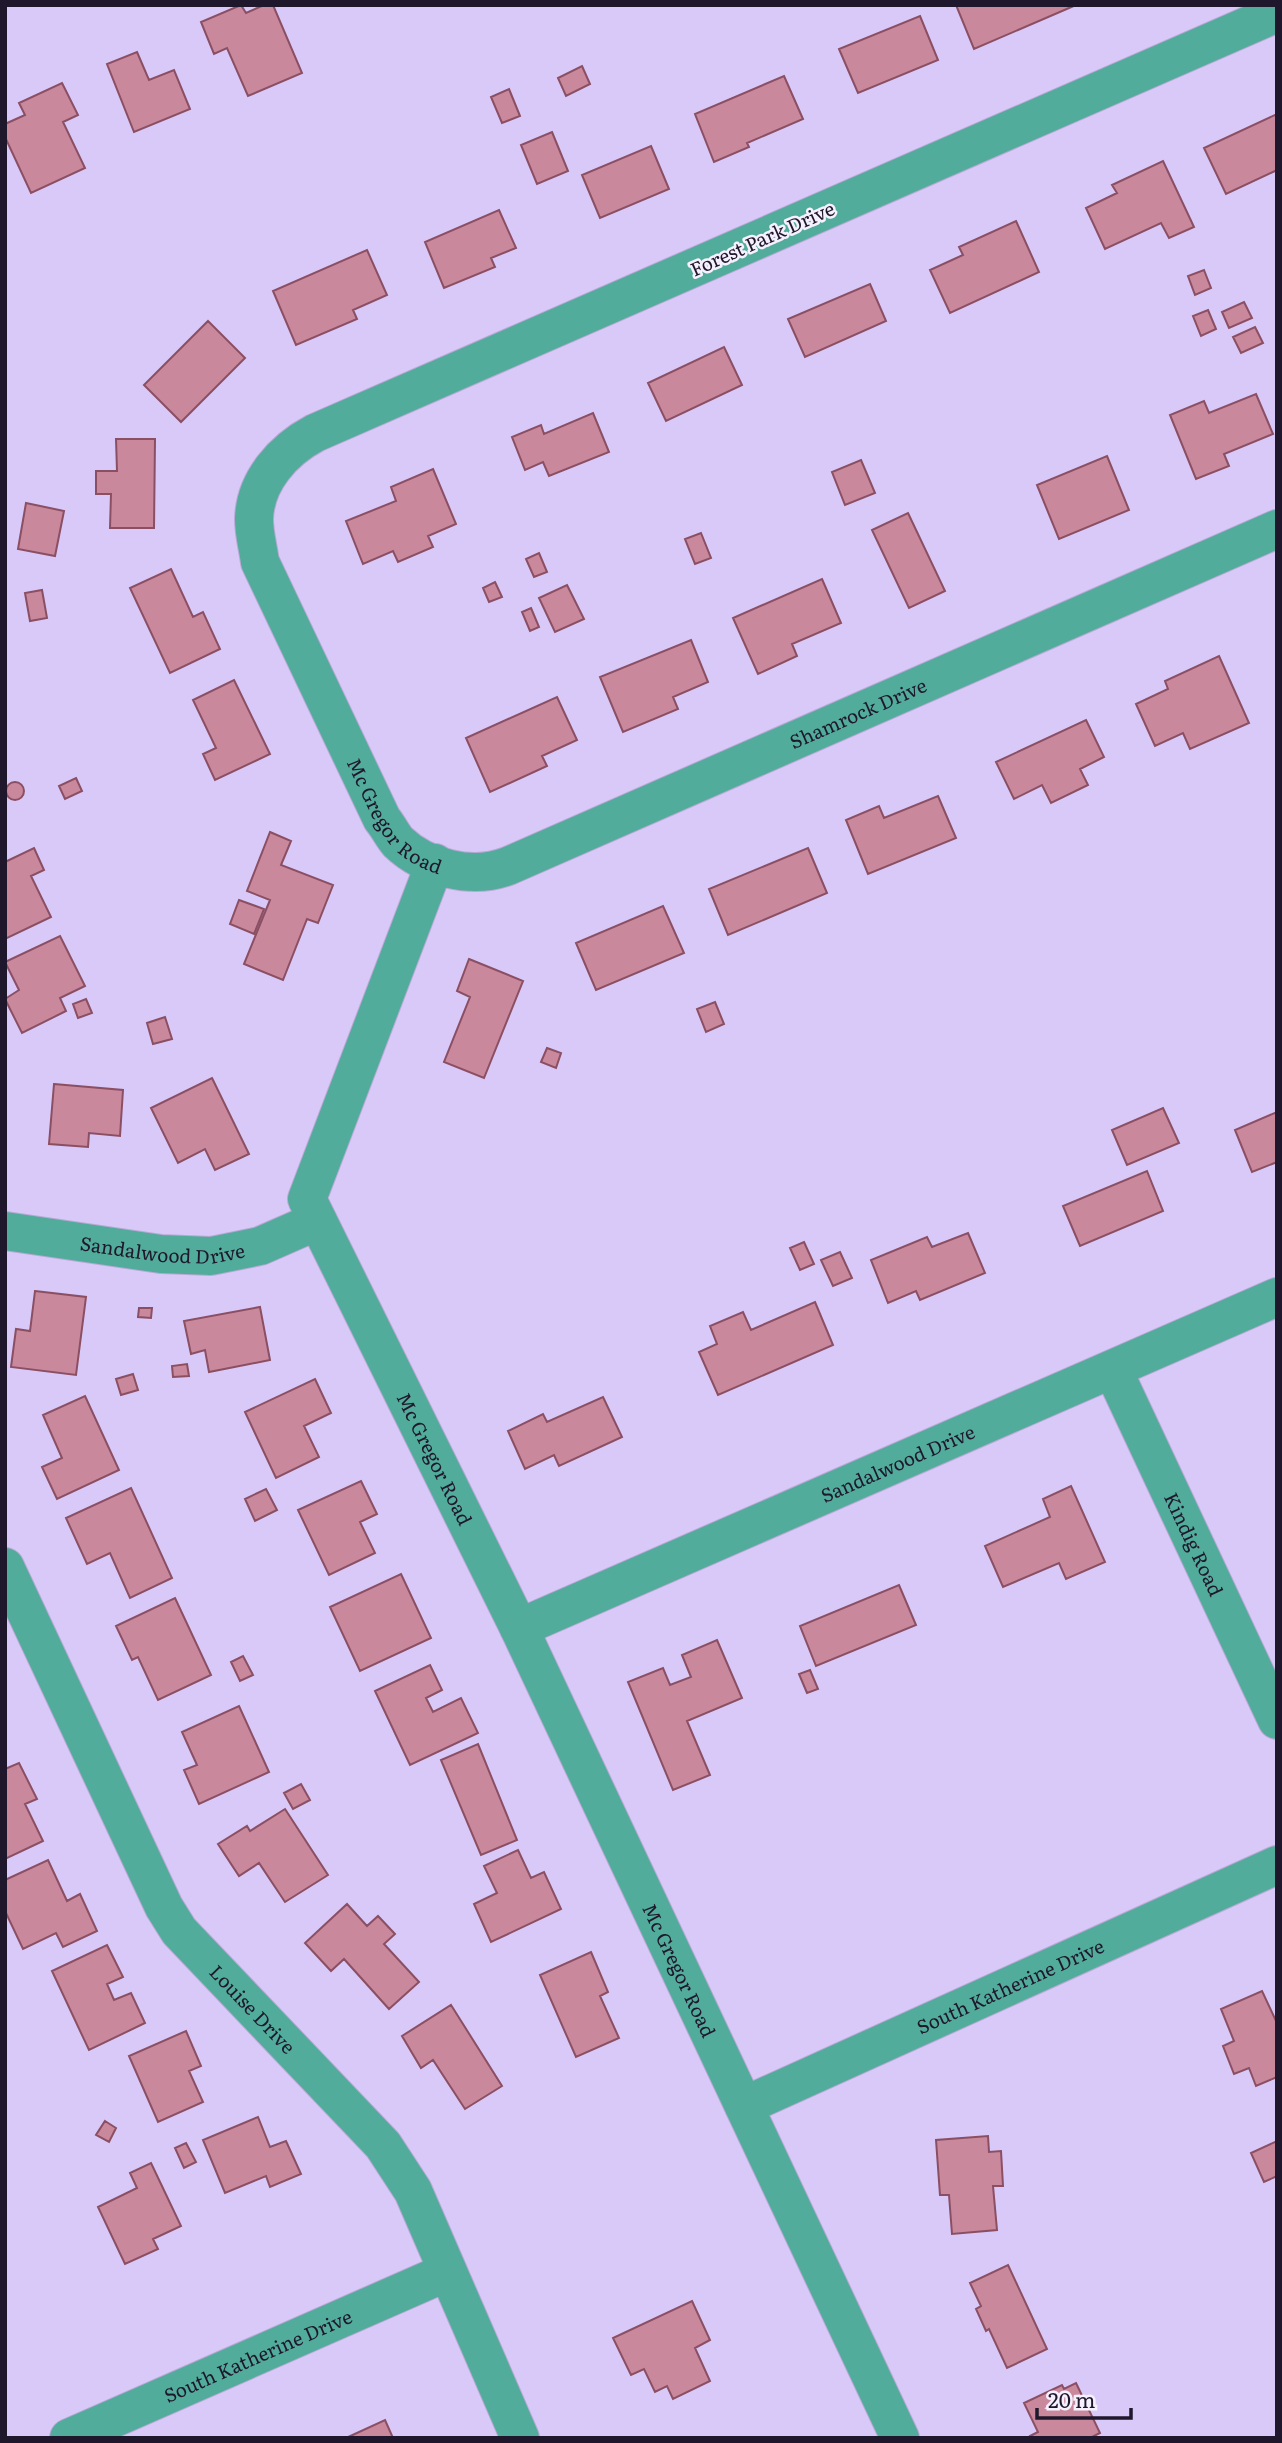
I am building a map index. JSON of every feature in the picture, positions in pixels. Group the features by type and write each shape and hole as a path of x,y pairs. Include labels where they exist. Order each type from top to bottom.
{"street":[{"name":"Forest Park Drive","path":"263,485 285,454 315,433 1277,13"},
{"name":"Mc Gregor Road","path":"263,485 254,519 255,545 260,562 382,819 400,844 419,857 435,863 307,1199 519,1628 900,2438"},
{"name":"Shamrock Drive","path":"435,863 450,869 474,872 508,866 1277,529"},
{"name":"Sandalwood Drive","path":"5,1231 161,1254 211,1256 260,1246 317,1221"},
{"name":"Sandalwood Drive","path":"519,1628 1277,1297"},
{"name":"Kindig Road","path":"1113,1370 1277,1720"},
{"name":"Louise Drive","path":"5,1567 164,1907 179,1931 383,2144 413,2191 520,2438"},
{"name":"South Katherine Drive","path":"744,2106 1277,1865"},
{"name":"South Katherine Drive","path":"69,2438 447,2272"}],"building":[{"path":"241,5 246,13 264,5 273,5 302,73 248,96 227,48 214,54 201,22"},
{"path":"956,5 1076,5 974,49"},
{"path":"920,16 938,60 858,93 839,49"},
{"path":"137,52 149,80 174,70 190,109 134,132 107,64"},
{"path":"582,66 590,84 566,96 558,78"},
{"path":"784,76 803,119 747,143 749,147 714,162 695,114"},
{"path":"62,83 78,115 63,122 85,168 31,193 5,137 5,124 25,115 19,103"},
{"path":"509,89 520,116 502,123 491,97"},
{"path":"1277,114 1277,170 1226,194 1204,148"},
{"path":"552,132 568,171 537,184 521,145"},
{"path":"651,146 669,189 600,218 582,175"},
{"path":"1163,161 1194,227 1169,238 1161,223 1105,249 1086,208 1117,193 1112,185"},
{"path":"499,210 516,248 491,258 495,267 444,288 425,242"},
{"path":"1016,221 1039,272 950,313 930,270 963,255 959,247"},
{"path":"367,250 387,295 353,310 357,319 296,345 273,291"},
{"path":"1204,270 1211,288 1195,295 1188,276"},
{"path":"870,284 886,321 805,357 788,319"},
{"path":"1244,302 1252,318 1229,328 1222,312"},
{"path":"1208,310 1216,329 1201,336 1193,316"},
{"path":"208,321 245,358 181,422 144,385"},
{"path":"1255,327 1263,343 1241,353 1233,337"},
{"path":"724,347 742,385 666,421 648,383"},
{"path":"1256,394 1273,434 1224,454 1229,466 1196,479 1170,415 1204,401 1209,413"},
{"path":"593,413 609,452 549,476 543,462 525,470 512,437 541,425 544,434"},
{"path":"116,439 155,439 154,528 110,528 111,494 96,494 96,471 117,471"},
{"path":"1107,456 1129,510 1059,539 1037,485"},
{"path":"861,460 875,493 845,505 832,472"},
{"path":"433,469 456,524 428,536 433,547 398,562 393,551 363,564 346,521 396,501 391,487"},
{"path":"26,503 64,511 55,556 18,549"},
{"path":"908,513 945,591 909,608 872,530"},
{"path":"701,533 711,558 695,564 685,539"},
{"path":"539,553 547,572 534,577 526,559"},
{"path":"171,569 193,617 203,612 220,649 170,673 130,588"},
{"path":"822,579 841,623 792,644 797,656 758,674 733,618"},
{"path":"495,582 502,597 489,602 483,588"},
{"path":"567,585 584,619 555,632 539,598"},
{"path":"42,590 47,618 30,621 25,593"},
{"path":"531,608 539,627 530,631 522,612"},
{"path":"691,640 708,682 673,697 678,709 623,732 600,677"},
{"path":"1219,656 1249,723 1190,749 1183,733 1155,746 1136,704 1168,689 1165,681"},
{"path":"234,680 270,754 215,780 203,754 216,748 193,700"},
{"path":"557,697 577,740 542,756 547,766 490,792 466,738"},
{"path":"1086,720 1104,757 1080,769 1088,785 1051,803 1042,785 1014,799 996,762"},
{"path":"76,778 82,791 65,799 59,786"},
{"path":"11,782 19,782 24,791 22,798 11,800 6,795 6,787"},
{"path":"938,796 956,838 868,874 846,820 879,806 884,818"},
{"path":"270,832 291,841 281,865 333,885 318,923 307,919 283,980 244,964 270,900 247,891"},
{"path":"34,848 44,870 31,876 51,917 5,939 5,862"},
{"path":"808,848 827,893 728,935 709,889"},
{"path":"239,900 264,909 254,934 230,924"},
{"path":"663,906 684,953 596,990 576,943"},
{"path":"60,936 85,986 60,998 66,1011 22,1033 5,999 19,990 5,962"},
{"path":"469,959 523,981 484,1078 444,1062 470,997 457,991"},
{"path":"86,999 92,1013 78,1018 73,1004"},
{"path":"715,1002 724,1024 706,1032 697,1009"},
{"path":"165,1017 172,1039 153,1044 147,1023"},
{"path":"547,1048 561,1053 556,1068 541,1062"},
{"path":"212,1078 249,1154 215,1170 205,1149 178,1163 151,1108"},
{"path":"54,1084 123,1090 120,1136 89,1133 88,1147 49,1144"},
{"path":"1163,1108 1179,1143 1127,1165 1112,1130"},
{"path":"1277,1112 1277,1162 1252,1172 1235,1130"},
{"path":"1147,1171 1163,1211 1080,1246 1063,1206"},
{"path":"968,1233 985,1273 920,1300 916,1291 888,1303 871,1260 927,1237 932,1247"},
{"path":"804,1242 814,1264 800,1270 790,1248"},
{"path":"840,1252 852,1278 833,1286 821,1260"},
{"path":"35,1291 86,1297 76,1375 11,1367 16,1329 30,1331"},
{"path":"815,1302 833,1345 718,1395 699,1352 717,1344 710,1326 743,1312 751,1330"},
{"path":"260,1307 270,1360 209,1372 205,1350 191,1354 184,1321"},
{"path":"139,1308 152,1308 151,1318 138,1317"},
{"path":"187,1364 189,1376 173,1377 172,1366"},
{"path":"133,1374 138,1390 121,1395 116,1379"},
{"path":"315,1379 331,1413 304,1426 319,1457 276,1478 245,1412"},
{"path":"85,1396 119,1470 57,1499 42,1467 62,1458 43,1415"},
{"path":"603,1397 622,1437 559,1466 554,1455 525,1469 508,1431 543,1414 547,1422"},
{"path":"361,1481 377,1514 360,1522 375,1553 329,1575 298,1510"},
{"path":"1071,1486 1105,1562 1066,1579 1059,1563 1003,1587 985,1546 1050,1517 1043,1499"},
{"path":"131,1488 172,1578 130,1598 110,1553 87,1564 66,1518"},
{"path":"266,1489 277,1510 255,1521 245,1499"},
{"path":"401,1574 431,1638 360,1671 330,1607"},
{"path":"899,1585 916,1625 816,1666 800,1626"},
{"path":"175,1598 211,1675 158,1700 138,1657 132,1660 116,1626"},
{"path":"717,1640 742,1698 687,1721 710,1775 673,1790 628,1682 663,1668 670,1685 691,1677 682,1655"},
{"path":"243,1656 253,1675 240,1681 231,1662"},
{"path":"430,1665 442,1690 426,1698 433,1712 461,1698 478,1733 410,1765 375,1691"},
{"path":"810,1670 818,1689 807,1693 799,1674"},
{"path":"239,1706 269,1772 199,1804 184,1770 197,1765 182,1732"},
{"path":"478,1744 517,1840 481,1855 441,1760"},
{"path":"19,1763 37,1799 25,1804 43,1841 5,1859 5,1769"},
{"path":"301,1784 310,1800 293,1809 284,1793"},
{"path":"285,1809 328,1875 285,1902 259,1863 239,1876 218,1844 247,1826 250,1831"},
{"path":"518,1850 531,1878 544,1872 561,1909 491,1942 474,1904 497,1893 484,1866"},
{"path":"48,1860 67,1901 80,1894 97,1931 63,1947 56,1933 23,1949 5,1911 5,1880"},
{"path":"347,1904 367,1926 378,1916 395,1934 384,1944 419,1982 389,2009 344,1959 331,1971 305,1943"},
{"path":"107,1945 123,1977 107,1984 114,2000 131,1993 145,2023 89,2050 52,1971"},
{"path":"591,1952 608,1992 600,1996 619,2038 576,2057 540,1975"},
{"path":"1262,1991 1277,2023 1277,2077 1256,2086 1249,2068 1234,2074 1223,2046 1234,2041 1221,2009"},
{"path":"451,2005 502,2086 465,2109 433,2060 421,2068 402,2036"},
{"path":"186,2031 201,2066 189,2071 203,2102 158,2122 129,2056"},
{"path":"258,2117 270,2147 286,2141 301,2174 270,2187 266,2176 225,2193 203,2140"},
{"path":"105,2121 116,2128 109,2142 96,2135"},
{"path":"988,2136 989,2152 1001,2151 1003,2186 993,2186 997,2230 952,2234 949,2195 940,2195 936,2140"},
{"path":"1277,2141 1277,2176 1264,2182 1251,2153"},
{"path":"186,2143 196,2162 184,2168 175,2148"},
{"path":"151,2163 181,2226 153,2239 158,2249 125,2264 98,2207 137,2188 130,2173"},
{"path":"1008,2265 1047,2349 1007,2368 989,2329 986,2331 976,2309 981,2306 970,2283"},
{"path":"692,2301 710,2340 695,2348 710,2381 673,2399 667,2386 655,2392 644,2369 631,2375 613,2338"},
{"path":"1076,2383 1100,2433 1090,2438 1031,2438 1030,2436 1038,2432 1024,2403 1062,2385 1064,2389"},
{"path":"385,2420 393,2438 346,2438"}]}
